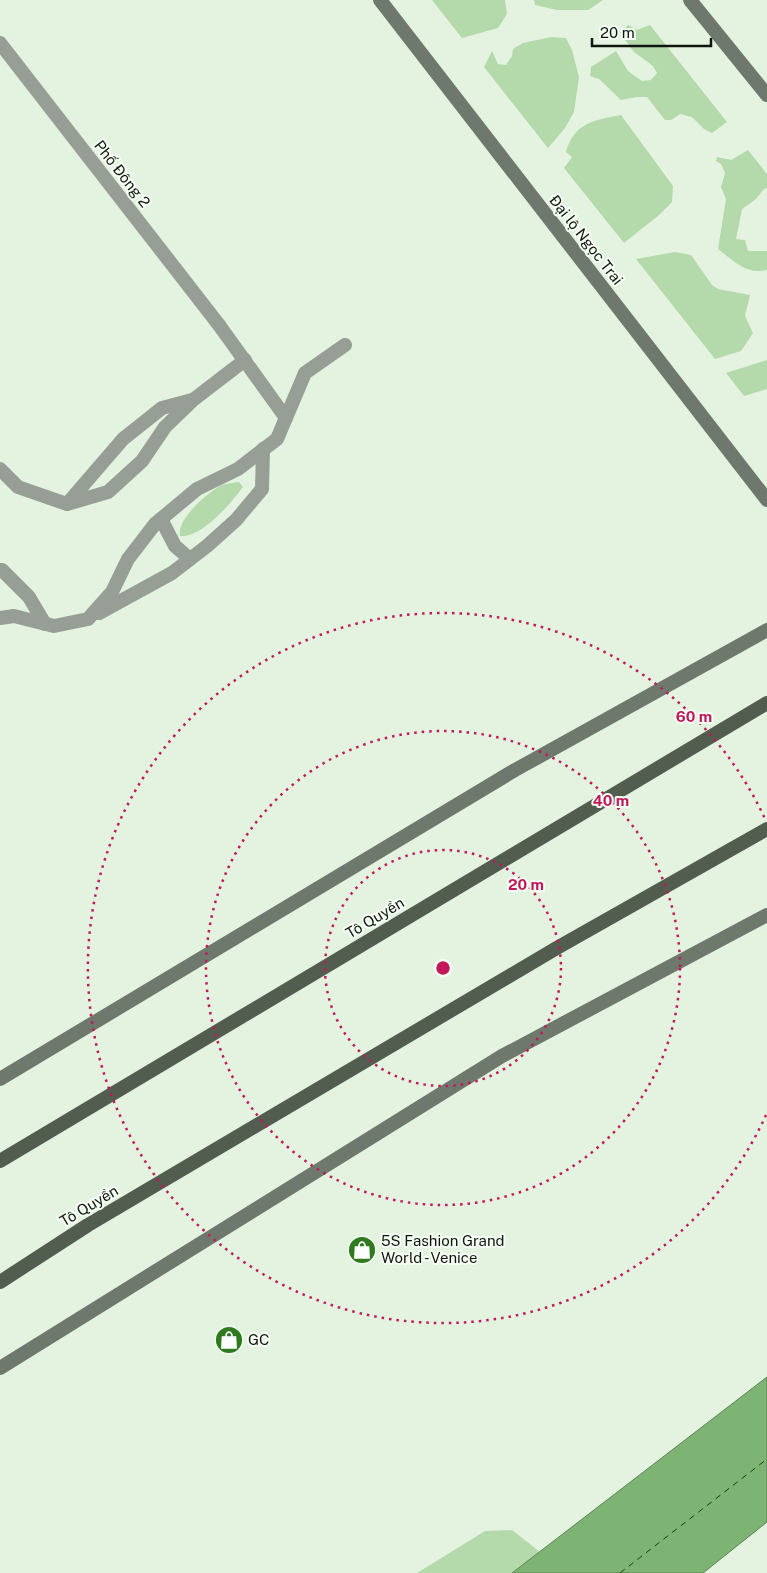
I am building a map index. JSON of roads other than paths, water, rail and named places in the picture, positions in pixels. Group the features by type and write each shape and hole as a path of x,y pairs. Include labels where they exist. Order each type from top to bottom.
{"main road":[{"name":"Đại lộ Ngọc Trai","path":"380,0 767,500"},
{"path":"690,0 767,95"},
{"path":"0,1079 515,770 767,630"},
{"name":"Tô Quyền","path":"0,1161 767,703"},
{"name":"Tô Quyền","path":"0,1282 88,1225 538,959 767,829"},
{"path":"0,1368 502,1056 767,915"}],"street":[{"name":"Phố Đông 2","path":"0,43 219,325 286,418"},
{"path":"88,619 112,592 128,559 154,524 197,489 238,468 277,439 305,373 345,345"},
{"path":"0,469 18,487 68,504 108,492 142,461 165,427 193,400 245,360"},
{"path":"68,504 123,439 162,408 193,400"},
{"path":"0,618 14,616 54,626 88,619 172,573 236,520 262,489 263,449"},
{"path":"161,519 175,546 190,560"},
{"path":"0,570 29,598 45,624"}],"place":[{"name":"5S Fashion Grand World - Venice","path":"362,1250"},
{"name":"GC","path":"229,1340"}]}
